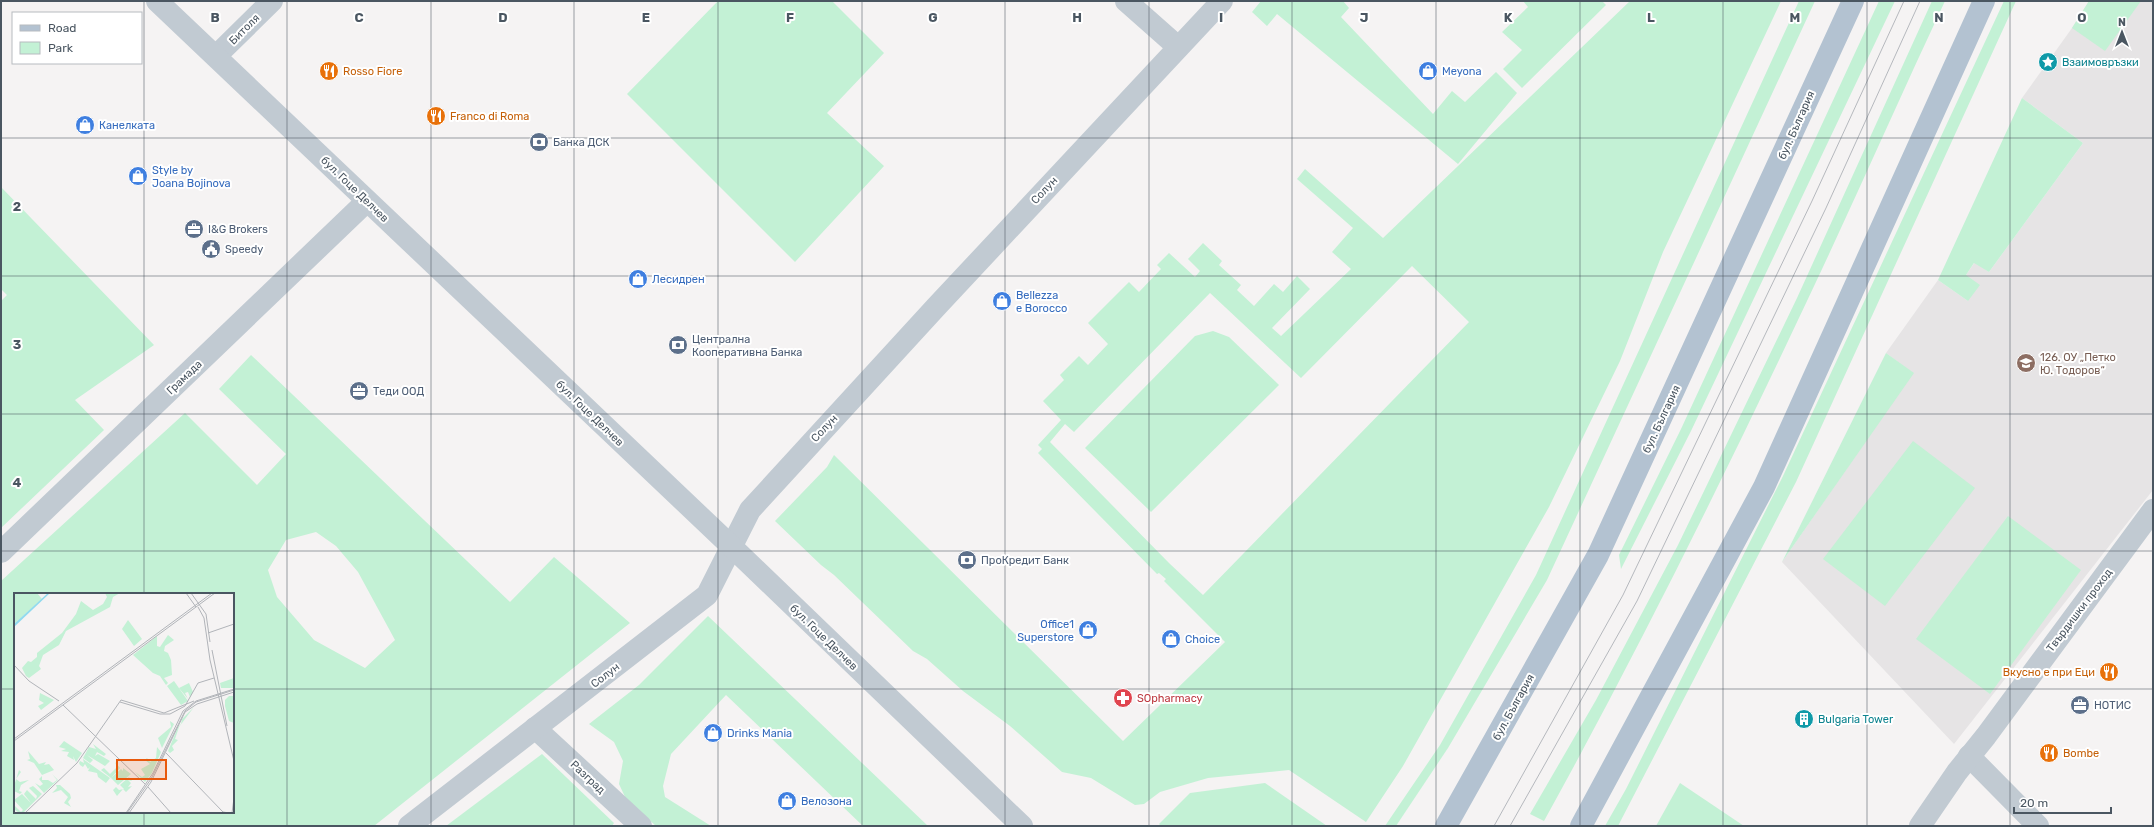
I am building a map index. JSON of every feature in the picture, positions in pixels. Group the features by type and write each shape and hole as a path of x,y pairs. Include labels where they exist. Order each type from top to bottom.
{"main road":[{"name":"бул. България","path":"1446,826 1598,555 1853,1"},
{"path":"1581,826 1764,486 1984,1"}],"street":[{"name":"бул. Гоце Делчев","path":"157,1 731,546 1022,826"},
{"name":"Битоля","path":"216,56 272,1"},
{"path":"1126,1 1178,47"},
{"name":"Солун","path":"409,826 707,595 750,510 1222,1"},
{"name":"Грамада","path":"1,552 367,201"},
{"name":"Твърдишки проход","path":"1920,826 1969,756 2153,510"},
{"name":"Разград","path":"535,728 641,826"},
{"path":"1969,756 2038,826"}],"shaded area":[{"name":"126. ОУ „Петко Ю. Тодоров“","path":"2089,1 2153,1 2153,490 1954,744 1782,562 1913,373 1886,353 1938,280 1968,301 1966,275 1975,262 1989,272 2083,143 2022,98 2072,28"}],"green space":[{"path":"718,1 832,1 884,53 827,113 884,166 795,262 627,94"},
{"path":"1261,1 1343,1 1349,8 1341,17 1433,114 1452,91 1465,102 1496,72 1517,93 1458,164 1277,14 1267,26 1252,12"},
{"path":"1523,1 1602,1 1606,5 1522,88 1503,69 1522,50 1502,32 1528,7"},
{"path":"1630,1 1781,1 1663,252 1620,361 1549,507 1403,766 1366,822 1289,770 1208,778 1160,792 1144,804 1135,805 1091,778 1062,772 1010,726 963,691 927,659 913,651 775,521 827,467 834,455 1123,741 1225,642 1164,581 1166,579 1159,573 1157,574 1038,453 1042,449 1038,445 1061,420 1043,401 1064,380 1060,375 1079,356 1088,365 1108,344 1088,323 1129,282 1139,292 1161,269 1157,265 1169,253 1195,277 1200,271 1188,259 1203,243 1222,261 1219,265 1241,285 1237,290 1254,306 1274,284 1283,292 1297,276 1310,289 1272,328 1281,336 1351,269 1332,252 1353,228 1297,179 1305,169 1383,238","holes":["1412,266 1469,322 1203,595 1169,563 1050,442 1065,424 1074,432 1210,293 1301,378"]},
{"path":"1799,1 1815,1 1547,580 1448,748 1396,826 1385,826 1440,745 1536,575"},
{"path":"1879,1 1895,1 1691,431 1621,569 1619,555 1681,429"},
{"path":"1932,1 1945,1 1807,301 1680,563 1613,693 1544,821 1530,814 1596,700 1678,545 1797,298"},
{"path":"2004,1 2016,1 1796,482 1618,826 1605,826 1626,789 1783,476"},
{"path":"2089,1 2141,1 2105,51 2072,28"},
{"path":"2022,98 2083,143 1989,272 1974,263 1966,275 1980,285 1968,301 1938,280"},
{"path":"1,187 154,345 75,400 104,430 1,528 1,301 7,295 1,289"},
{"path":"1213,331 1229,337 1279,385 1151,512 1085,448 1195,336"},
{"path":"1886,353 1914,373 1782,562"},
{"path":"251,355 510,602 554,557 630,623 374,826 1,826 1,581 185,413 257,485 286,454 219,389","holes":["316,532 336,546 358,572 395,640 365,668 314,640 277,597 268,570 286,540"]},
{"path":"1913,441 1975,488 1885,606 1823,559"},
{"path":"2008,516 2081,570 1990,694 1916,639"},
{"path":"708,616 928,826 863,826 726,695 671,754 663,786 665,797 711,826 656,826 626,799 619,784 623,761 614,742 589,724 639,685"},
{"path":"542,754 614,823 612,826 446,826"},
{"path":"1265,783 1327,826 1161,826 1159,824 1190,793"},
{"path":"1680,783 1744,826 1656,826"}],"tram line":[{"path":"1494,826 1623,595 1812,201 1904,1"},
{"path":"1510,826 1637,601 1826,208 1920,1"}],"place":[{"name":"Взаимовръзки","path":"2048,62"},
{"name":"Rosso Fiore","path":"329,71"},
{"name":"Meyona","path":"1428,71"},
{"name":"Franco di Roma","path":"436,116"},
{"name":"Канелката","path":"85,125"},
{"name":"Банка ДСК","path":"539,142"},
{"name":"Style by Joana Bojinova","path":"138,176"},
{"name":"I&G Brokers","path":"194,229"},
{"name":"Speedy","path":"211,249"},
{"name":"Лесидрен","path":"638,279"},
{"name":"Bellezza e Borocco","path":"1002,301"},
{"name":"Централна Кооперативна Банка","path":"678,345"},
{"name":"126. ОУ „Петко Ю. Тодоров“","path":"2026,363"},
{"name":"Теди ООД","path":"359,391"},
{"name":"ПроКредит Банк","path":"967,560"},
{"name":"Office1 Superstore","path":"1088,630"},
{"name":"Choice","path":"1171,639"},
{"name":"Вкусно е при Еци","path":"2109,672"},
{"name":"SOpharmacy","path":"1123,698"},
{"name":"НОТИС","path":"2080,705"},
{"name":"Bulgaria Tower","path":"1804,719"},
{"name":"Drinks Mania","path":"713,733"},
{"name":"Bombe","path":"2049,753"},
{"name":"Велозона","path":"787,801"}]}
